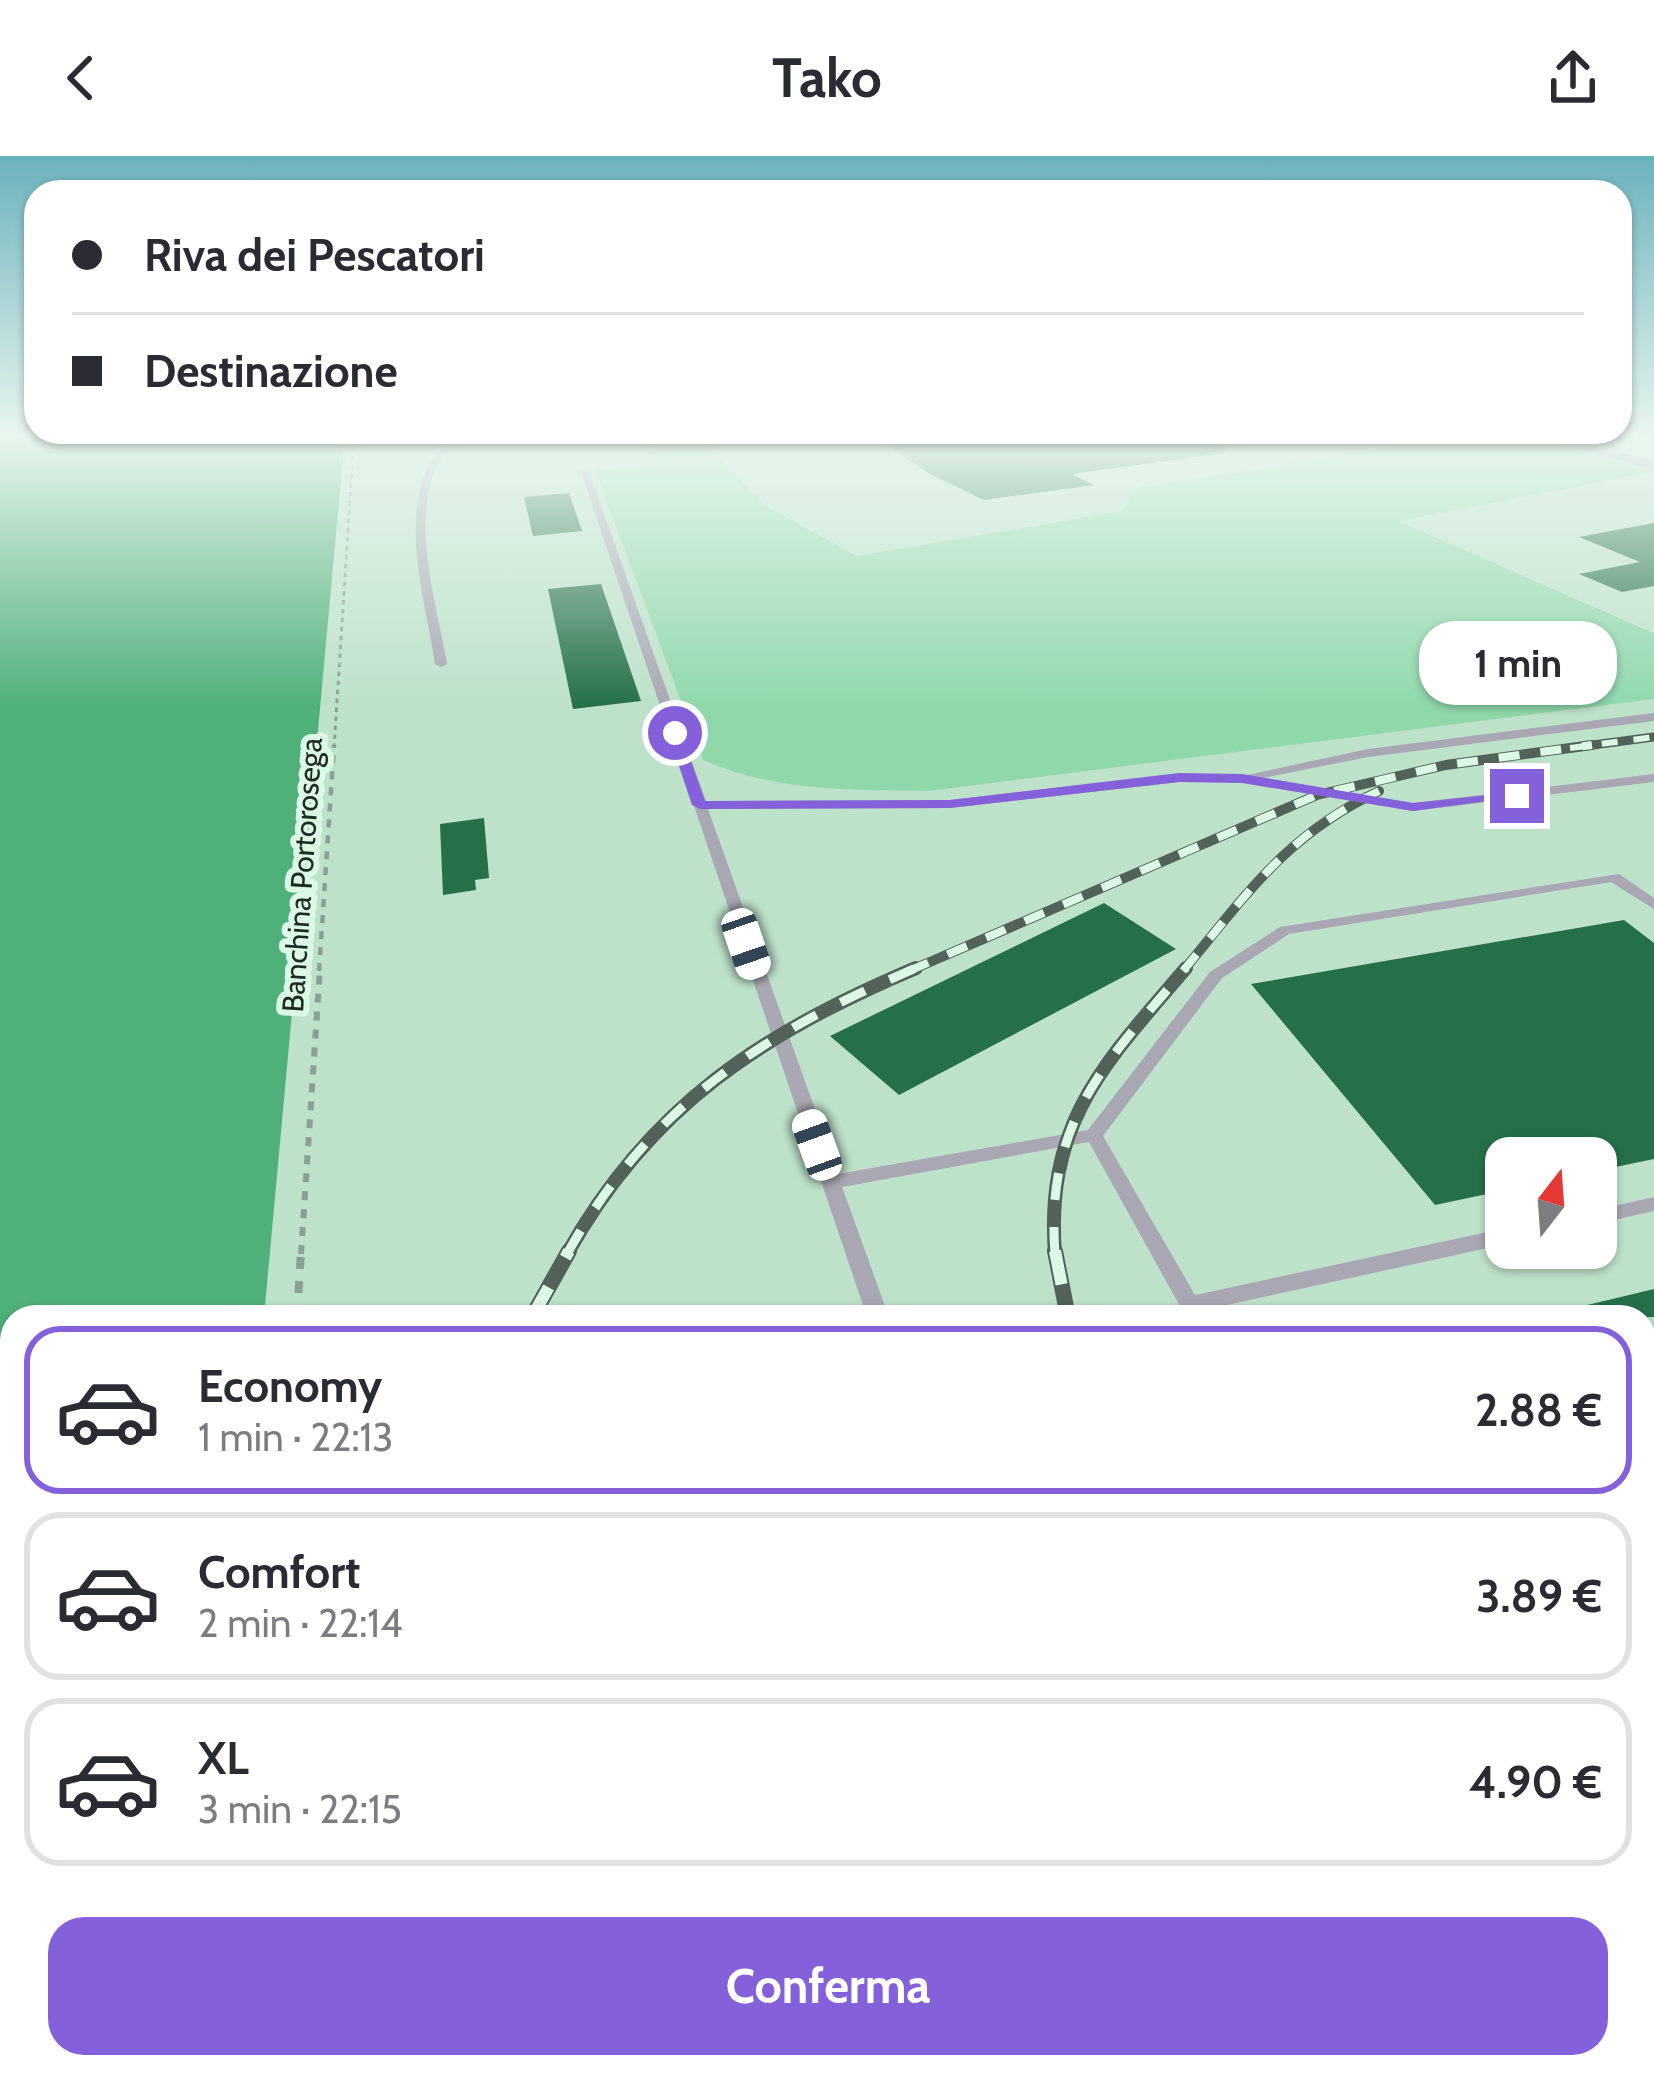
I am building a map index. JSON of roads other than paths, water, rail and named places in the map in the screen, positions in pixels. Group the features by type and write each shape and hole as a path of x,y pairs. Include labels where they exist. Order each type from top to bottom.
{"lane":[{"path":"423,527 441,664"},
{"path":"604,527 874,1305"},
{"path":"700,805 950,804 1095,785 1242,778 1368,753 1654,717"},
{"path":"1242,778 1413,807 1654,778"},
{"path":"830,1182 1094,1135 1216,975 1285,930 1614,877 1654,905"},
{"path":"1094,1135 1190,1305"},
{"path":"1617,1212 1654,1204"},
{"path":"1218,1305 1485,1241"}],"railway":[{"path":"1572,748 1654,737"},
{"path":"1572,748 1592,745"},
{"path":"909,971 1317,795 1446,765 1572,748"},
{"path":"1183,971 1293,847 1379,791"},
{"path":"567,1254 635,1156 715,1080 809,1019 916,968"},
{"path":"1055,1254 1054,1207 1060,1167 1086,1097 1130,1034 1186,968"},
{"path":"539,1305 569,1251"},
{"path":"1055,1251 1066,1305"}]}
